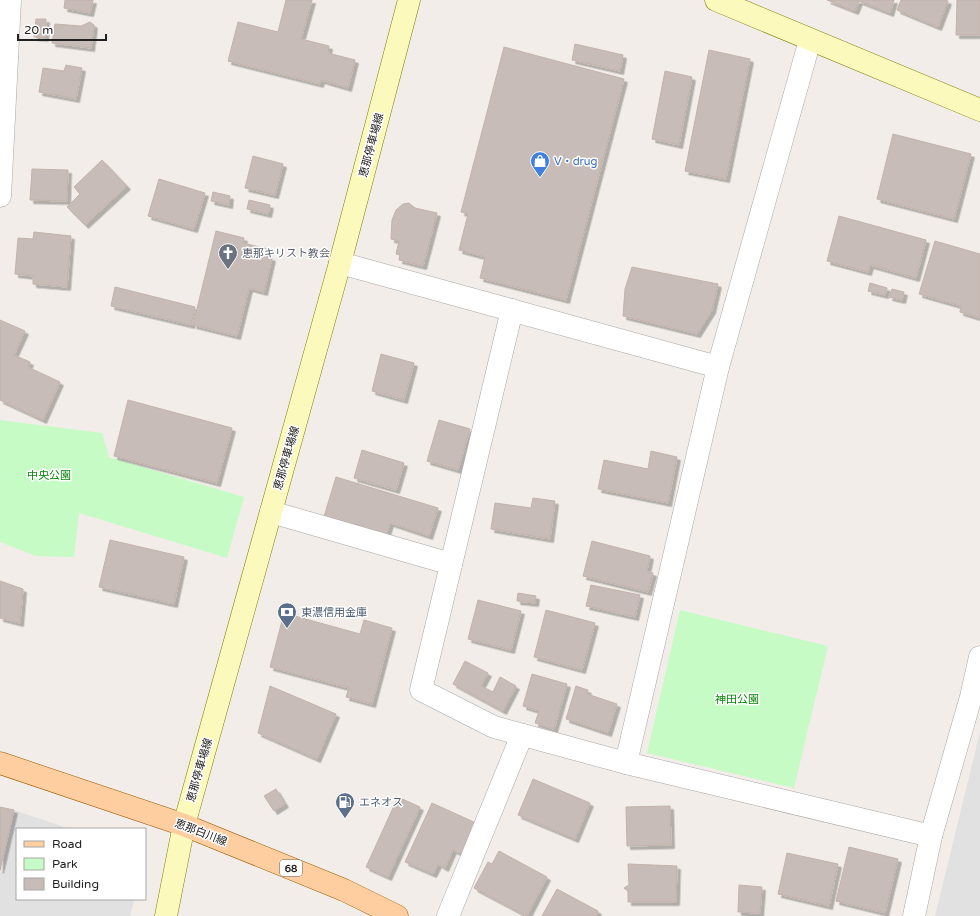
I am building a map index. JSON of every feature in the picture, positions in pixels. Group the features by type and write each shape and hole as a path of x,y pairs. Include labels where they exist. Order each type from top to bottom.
{"main road":[{"name":"恵那停車場線","path":"166,916 184,824 340,263 409,0"},
{"path":"716,0 980,110"},
{"name":"恵那白川線","path":"0,763 184,824 344,890 397,916"}],"street":[{"path":"0,196 10,0"},
{"path":"626,763 718,367 810,40"},
{"path":"340,263 718,367"},
{"path":"512,310 421,690 494,727 626,763 931,836"},
{"path":"271,512 451,564"},
{"path":"914,916 931,836 975,698 980,657"},
{"path":"448,916 522,735"}],"green space":[{"name":"中央公園","path":"0,420 102,433 109,457 244,497 227,558 79,513 74,557 36,556 0,542"},
{"name":"神田公園","path":"680,610 828,646 794,788 647,753"}],"shaded area":[{"path":"980,732 980,916 935,916"},
{"path":"14,810 67,828 16,828 16,900 134,900 130,916 0,916 0,869"}],"building":[{"path":"65,0 93,0 90,13 64,8"},
{"path":"286,0 312,0 301,39 329,46 328,53 355,60 348,88 321,80 320,84 228,61 238,22 278,32"},
{"path":"827,0 894,0 890,13 859,1 855,11"},
{"path":"901,0 948,1 938,27 897,10"},
{"path":"957,0 980,0 980,35 956,35"},
{"path":"36,19 46,19 45,38 34,37"},
{"path":"90,22 94,25 91,48 52,43 55,24 81,26"},
{"path":"575,44 623,55 620,71 572,60"},
{"path":"504,47 624,79 566,300 480,278 485,257 459,250 468,214 461,212"},
{"path":"709,50 750,59 726,179 685,171"},
{"path":"66,65 82,68 76,99 39,92 43,68 64,71"},
{"path":"665,71 692,77 679,145 652,139"},
{"path":"893,134 971,154 954,219 877,199"},
{"path":"253,156 283,164 275,195 245,188"},
{"path":"102,160 127,186 85,225 67,207 80,194 74,187"},
{"path":"32,169 68,170 67,201 30,200"},
{"path":"159,179 205,193 194,229 148,216"},
{"path":"213,192 230,196 229,205 211,201"},
{"path":"249,200 270,205 268,214 247,209"},
{"path":"409,203 415,208 437,213 423,266 399,260 400,255 396,254 399,241 391,239 392,220 396,210 403,204"},
{"path":"839,216 926,240 916,278 870,265 868,272 827,261"},
{"path":"216,231 244,238 243,243 268,249 266,256 272,258 264,292 249,288 237,336 193,325"},
{"path":"34,232 71,236 67,287 33,284 33,276 15,274 18,238 33,239"},
{"path":"935,241 980,254 980,318 960,312 961,306 919,294"},
{"path":"632,267 718,284 712,310 697,334 623,316 625,289"},
{"path":"870,283 887,288 885,295 868,291"},
{"path":"115,287 195,307 191,325 111,306"},
{"path":"892,289 904,292 902,300 889,297"},
{"path":"0,320 25,331 14,355 30,362 28,367 60,382 43,420 0,400"},
{"path":"381,354 414,363 404,400 372,391"},
{"path":"128,400 232,428 217,483 114,456"},
{"path":"439,420 470,429 458,470 427,461"},
{"path":"362,450 404,463 396,490 354,478"},
{"path":"651,451 677,457 668,503 598,489 604,460 648,469"},
{"path":"336,477 438,508 429,536 390,523 385,539 323,520"},
{"path":"533,498 555,501 550,539 491,529 495,503 531,508"},
{"path":"110,540 184,557 174,604 99,587"},
{"path":"592,541 650,556 647,571 653,573 648,592 583,576"},
{"path":"0,581 23,589 20,623 0,618"},
{"path":"591,585 640,595 635,617 586,606"},
{"path":"518,593 536,596 535,603 517,601"},
{"path":"478,600 521,611 511,650 468,639"},
{"path":"546,610 595,623 582,670 534,657"},
{"path":"284,613 360,634 364,620 392,628 372,704 346,697 349,688 270,667"},
{"path":"465,661 488,673 481,686 493,692 500,677 516,686 503,711 453,684"},
{"path":"532,674 567,684 554,729 535,723 539,711 523,706"},
{"path":"270,686 336,714 317,759 258,733"},
{"path":"576,686 588,690 587,694 617,704 608,733 566,719"},
{"path":"533,779 590,803 575,839 518,815"},
{"path":"276,789 285,804 274,811 264,796"},
{"path":"398,797 420,807 388,877 366,867"},
{"path":"432,803 476,823 462,854 453,850 445,868 438,864 433,874 405,862"},
{"path":"670,806 671,845 627,846 626,807"},
{"path":"0,807 14,810 0,870"},
{"path":"849,847 898,859 885,913 836,901"},
{"path":"499,851 547,877 527,916 474,888 488,862 492,864"},
{"path":"787,853 838,864 829,906 778,894"},
{"path":"628,864 677,866 676,902 628,902 628,891 624,888 629,885"},
{"path":"739,885 762,887 760,913 738,912"},
{"path":"557,889 598,911 596,916 542,916"}],"place":[{"name":"V・drug","path":"540,178"},
{"name":"恵那キリスト教会","path":"228,270"},
{"name":"東濃信用金庫","path":"287,629"},
{"name":"エネオス","path":"345,819"}]}
